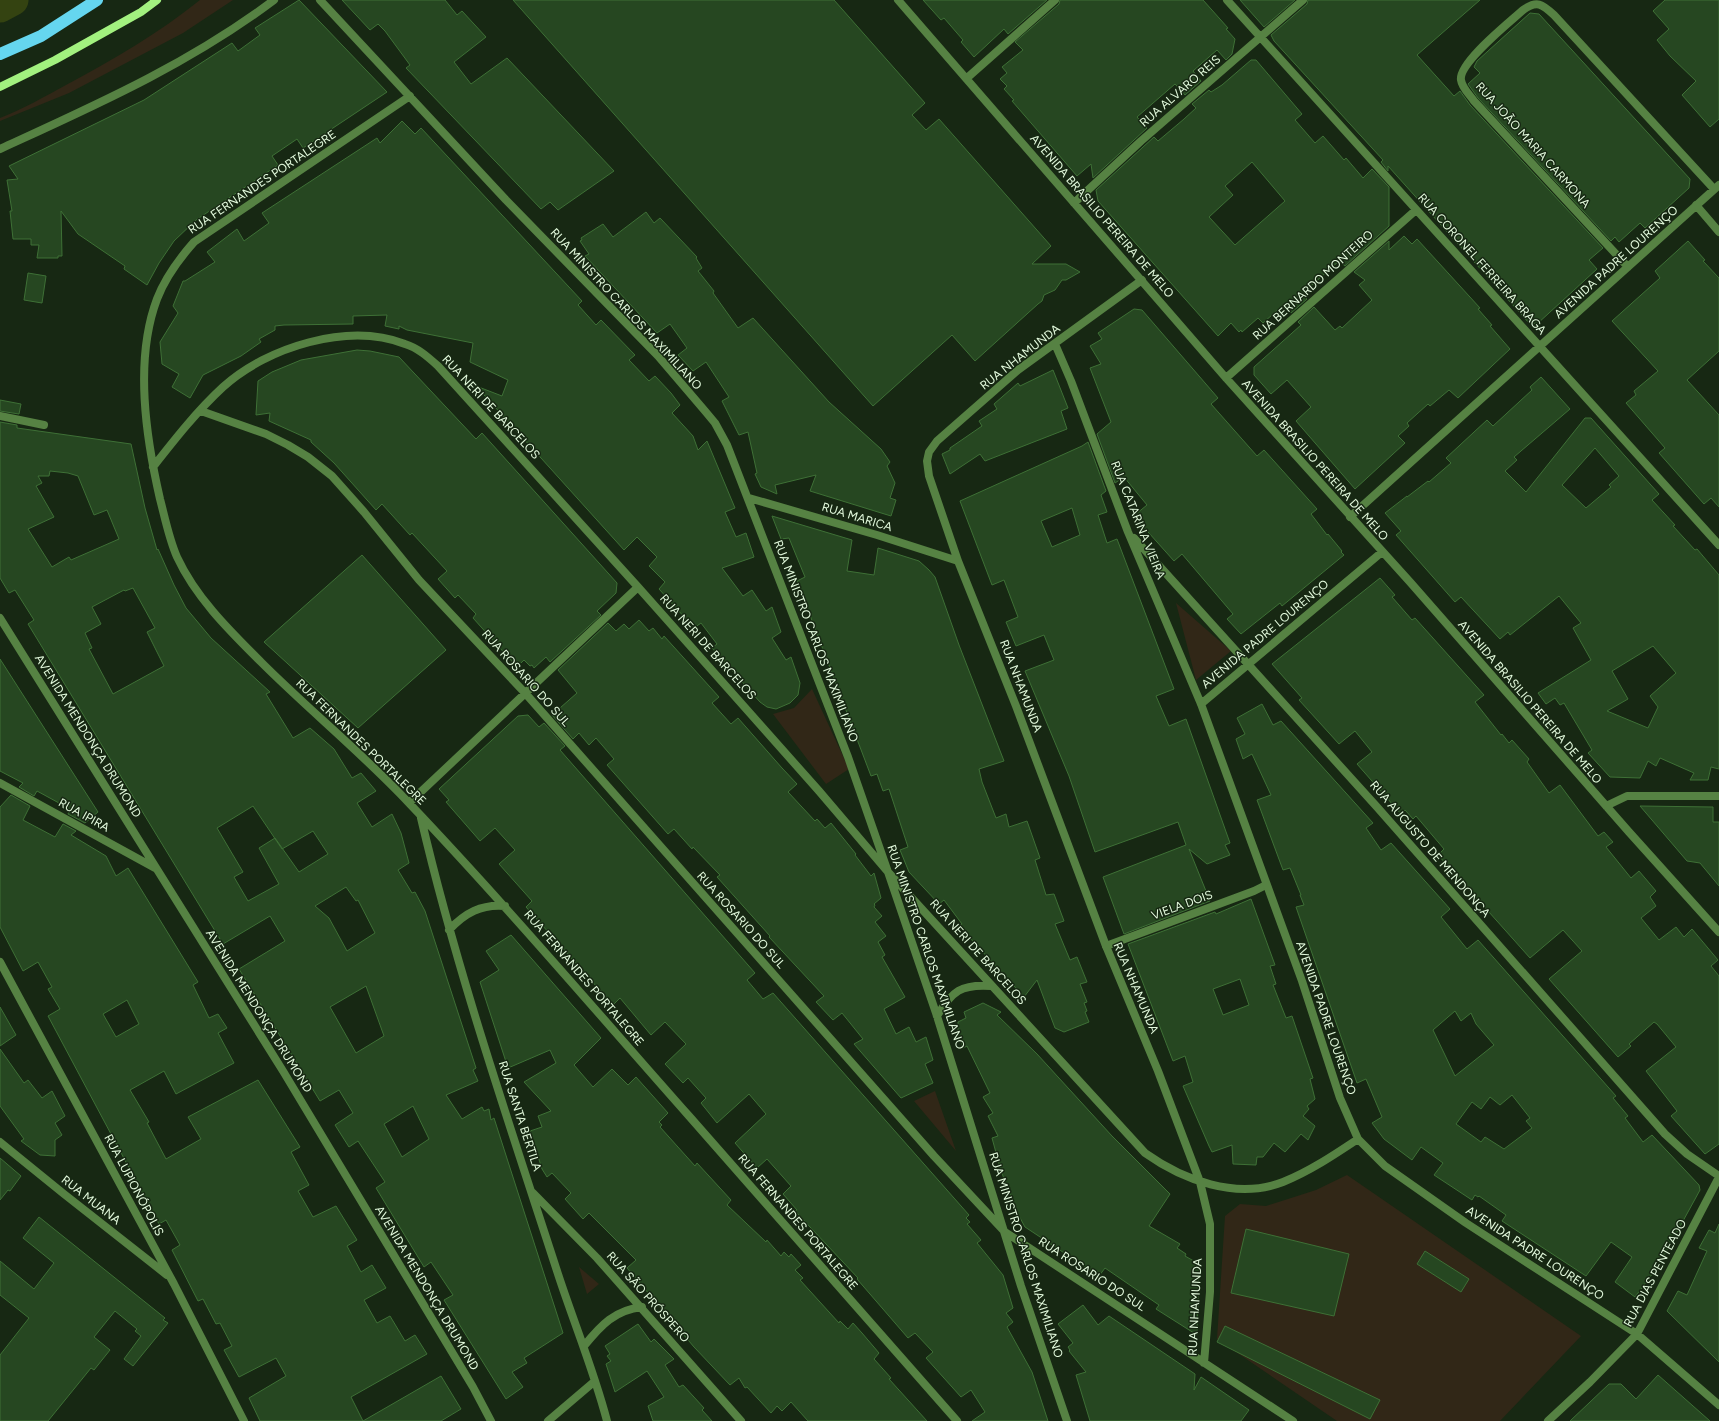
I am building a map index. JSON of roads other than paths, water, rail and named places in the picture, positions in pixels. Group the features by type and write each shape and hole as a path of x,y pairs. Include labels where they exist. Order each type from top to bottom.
{"highway":[{"path":"0,54 41,36 97,0"}],"main road":[{"path":"0,87 61,57 141,12 157,0"}],"street":[{"path":"0,149 139,84 198,52 274,0"},
{"name":"RUA MINISTRO CARLOS MAXIMILIANO","path":"320,0 506,200 658,356 688,390 714,424 727,445 749,498 850,764 888,872 938,1016 1021,1286 1067,1421"},
{"name":"AVENIDA BRASILIO PEREIRA DE MELO","path":"898,0 1226,378 1719,932"},
{"path":"967,78 1055,0"},
{"name":"RUA CORONEL FERREIRA BRAGA","path":"1227,0 1719,545"},
{"name":"RUA ALVARO REIS","path":"1074,202 1141,141 1303,0"},
{"name":"RUA JOÃO MARIA CARMONA","path":"1628,267 1474,101 1461,81 1461,75 1472,56 1530,5 1537,4 1544,6 1717,187"},
{"name":"RUA FERNANDES PORTALEGRE","path":"410,96 194,242 179,259 157,298 150,324 146,358 145,409 153,468 165,520 178,557 195,586 213,612 228,630 299,700 341,736 409,803 505,906 957,1421"},
{"name":"AVENIDA PADRE LOURENÇO","path":"1350,517 1717,187"},
{"path":"1696,205 1719,232"},
{"name":"RUA BERNARDO MONTEIRO","path":"1226,378 1416,210"},
{"name":"RUA NHAMUNDA","path":"1142,280 1018,370 937,441 929,452 928,461 929,476 958,561 1016,706 1106,946 1158,1071 1200,1182 1210,1224 1210,1292 1204,1363"},
{"name":"RUA NERI DE BARCELOS","path":"153,468 182,430 224,387 243,372 296,346 314,341 355,336 380,338 406,344 422,352 438,366 638,587 820,791 888,872 991,986 1070,1069 1121,1129 1145,1153 1164,1166 1187,1178 1200,1182"},
{"name":"RUA CATARINA VIEIRA","path":"1055,344 1128,532 1201,704"},
{"name":"RUA ROSARIO DO SUL","path":"201,411 266,434 308,456 332,476 364,512 419,580 526,694 934,1156 1005,1232 1293,1421"},
{"path":"0,416 44,425"},
{"name":"RUA MARICA","path":"749,498 870,533 958,561"},
{"name":"RUA AUGUSTO DE MENDONÇA","path":"1128,532 1377,807 1665,1134 1687,1154 1719,1176"},
{"name":"AVENIDA PADRE LOURENÇO","path":"1382,552 1201,704 1302,981 1340,1098 1358,1139 1385,1166 1466,1223 1637,1334 1719,1405"},
{"path":"409,803 638,587"},
{"name":"AVENIDA MENDONÇA DRUMOND","path":"0,618 283,1071 473,1387 491,1421"},
{"name":"RUA IPIRA","path":"0,783 155,868"},
{"path":"1606,806 1627,796 1719,796"},
{"name":"RUA SANTA BERTILA","path":"421,816 449,930 563,1289 584,1346 607,1421"},
{"name":"VIELA DOIS","path":"1106,946 1254,891 1266,885"},
{"path":"449,930 459,920 477,909 494,905 505,906"},
{"name":"RUA LUPIONÓPOLIS","path":"0,962 169,1276 244,1421"},
{"path":"938,1016 946,1002 955,992 978,985 991,986"},
{"path":"1200,1182 1215,1185 1255,1188 1282,1182 1328,1159 1358,1139"},
{"name":"RUA MUANA","path":"0,1142 169,1276"},
{"name":"RUA DIAS PENTEADO","path":"1548,1421 1590,1382 1637,1334 1719,1176"},
{"name":"RUA SÃO PRÓSPERO","path":"532,1192 597,1258 642,1307 742,1421"},
{"path":"584,1346 596,1331 606,1322 628,1309 642,1307"},
{"path":"548,1421 595,1380"}],"waterway":[{"path":"0,7 13,0"}]}
